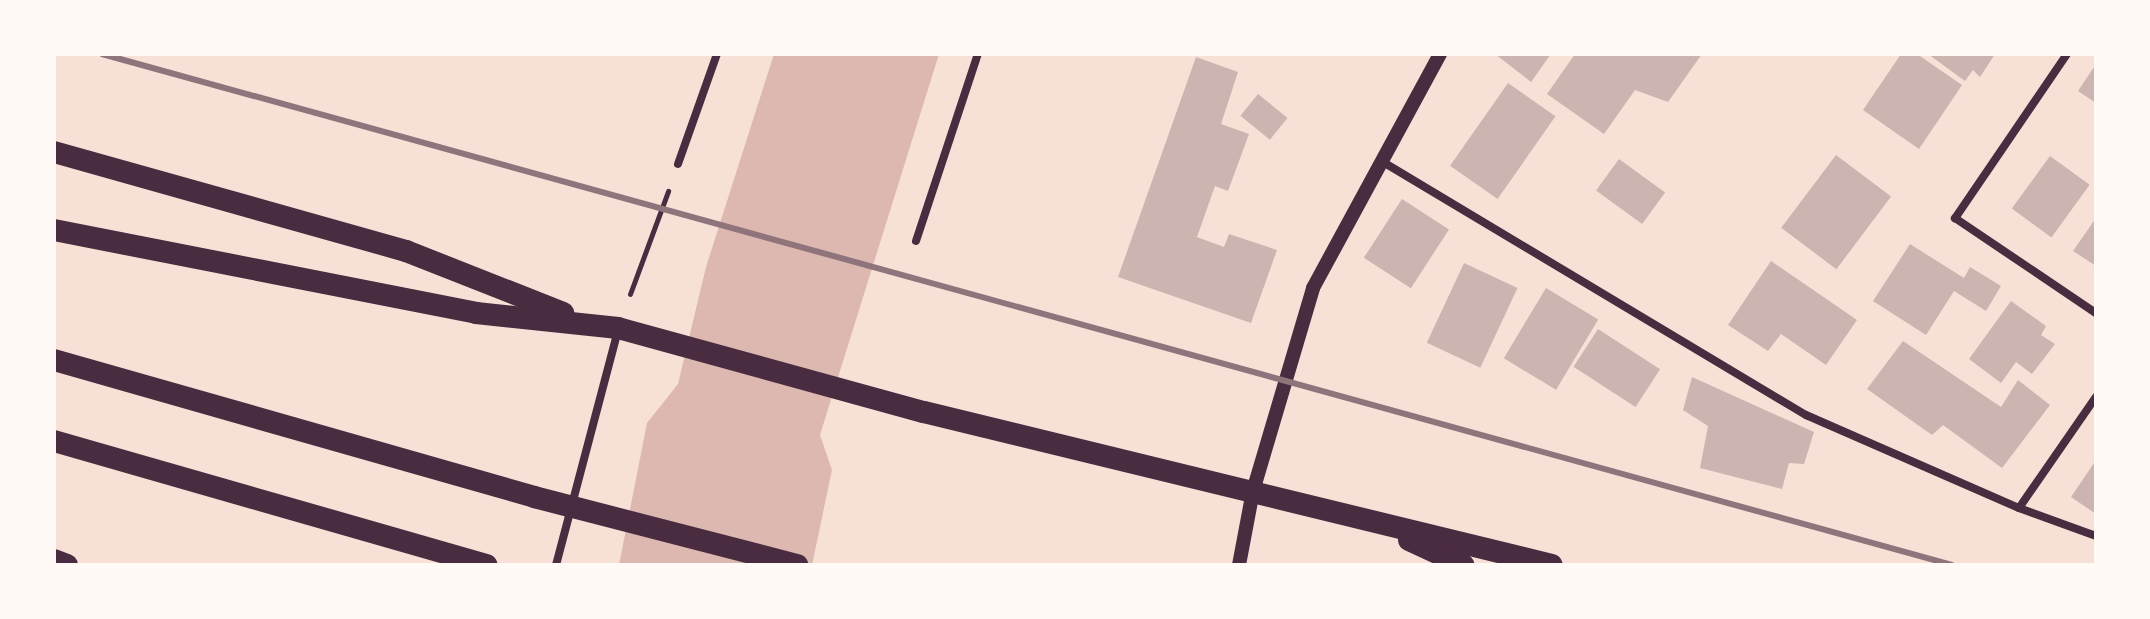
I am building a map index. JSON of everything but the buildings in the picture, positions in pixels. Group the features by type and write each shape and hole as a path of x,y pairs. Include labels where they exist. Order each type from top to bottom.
{"highway":[{"path":"54,152 406,251 587,322"},
{"path":"54,230 476,313 587,322 618,328 924,412 1552,565"},
{"path":"54,360 534,497 797,565"},
{"path":"54,441 487,565"},
{"path":"1360,518 1463,565"},
{"path":"54,560 67,565"}],"street":[{"path":"678,164 717,54"},
{"path":"916,241 978,54"},
{"path":"1239,565 1253,491 1282,382 1313,288 1440,54"},
{"path":"2067,54 1955,218 2096,313"},
{"path":"1383,162 1806,415 2019,508 2096,536"},
{"path":"556,565 618,328"},
{"path":"2019,508 2096,397"}],"path":[{"path":"618,328 678,164"}],"shaded area":[{"path":"774,54 939,54 820,435 832,470 812,565 619,565 647,423 678,384 706,267"}],"railway":[{"path":"102,54 1952,565"}]}
